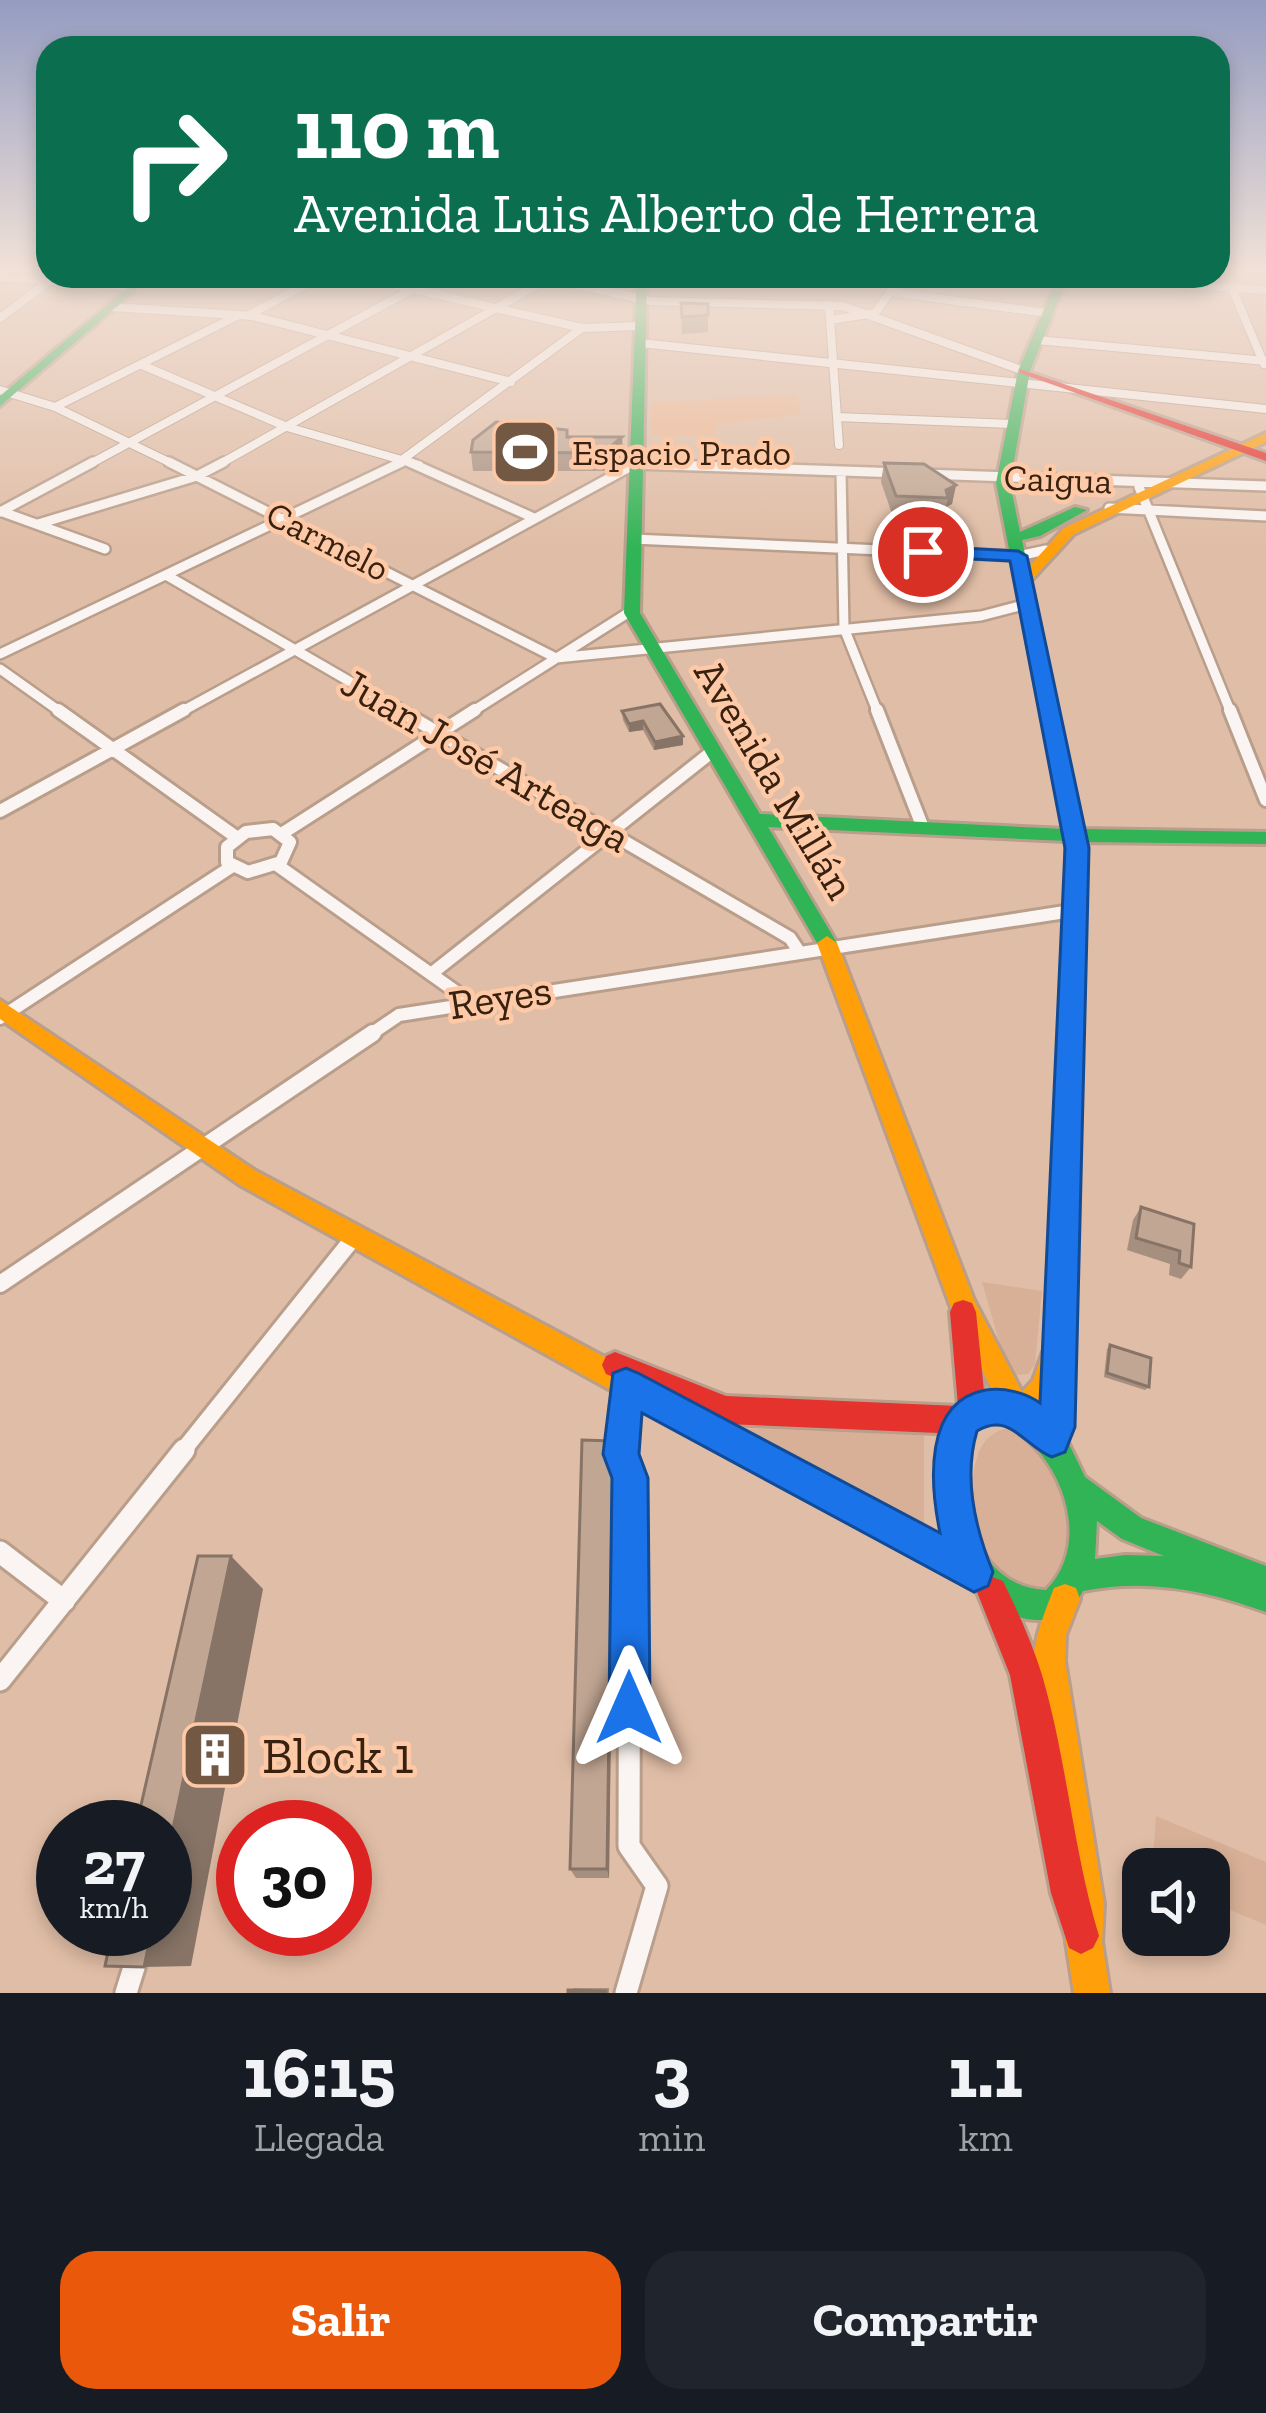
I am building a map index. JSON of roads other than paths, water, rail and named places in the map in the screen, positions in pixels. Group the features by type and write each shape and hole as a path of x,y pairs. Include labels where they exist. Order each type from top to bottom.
{"street":[{"path":"3,395 42,364"},
{"path":"0,511 274,364"},
{"path":"38,524 197,476 404,364"},
{"path":"443,364 511,382"},
{"path":"0,655 405,460 535,364"},
{"name":"Avenida Millán","path":"639,364 631,611 830,948 963,1305 1020,1410"},
{"path":"832,364 1022,377"},
{"path":"832,364 839,446"},
{"path":"990,364 1266,457"},
{"path":"1027,364 1004,476 1075,835 1078,910 1058,1413 1052,1439"},
{"path":"56,407 142,365 287,427 405,460 534,518"},
{"path":"1078,390 1266,409"},
{"name":"Carmelo","path":"3,395 56,407 130,442 556,658"},
{"path":"837,417 1012,424"},
{"path":"1023,581 1046,550 1109,508 1234,446 1266,424"},
{"path":"1016,546 1045,529 1141,495 1234,446 1266,437"},
{"path":"0,811 635,464"},
{"name":"Caigua","path":"635,464 1004,476 1266,516"},
{"path":"841,472 844,628 923,828"},
{"name":"Caigua","path":"1166,481 1266,486"},
{"path":"1141,495 1266,800"},
{"path":"0,511 105,549"},
{"path":"633,539 844,549 1016,546 1046,550"},
{"name":"Juan José Arteaga","path":"166,575 790,938 800,953"},
{"path":"556,658 1010,612 1027,604"},
{"path":"232,866 225,852 236,837 262,828 283,833 631,611"},
{"path":"0,669 236,837"},
{"path":"430,974 713,751"},
{"path":"755,820 1075,835 1266,838"},
{"path":"283,833 290,850 277,865 255,872 232,866 2,1013 205,1150 718,1437 1030,1608 1048,1609 1064,1600"},
{"path":"277,865 470,1001"},
{"name":"Reyes","path":"0,1284 205,1150 385,1022 470,1001 1078,910"},
{"path":"0,1680 355,1236"},
{"name":"Avenida Millán","path":"963,1305 967,1416"},
{"path":"483,1307 696,1402 829,1416 967,1416 1020,1410 1044,1387 1058,1337"},
{"path":"626,1385 621,1454 630,1478 629,1846 656,1886 626,1993"},
{"path":"1020,1410 1052,1439 1072,1485 1081,1544 1076,1578 1051,1635 1049,1661 1087,1904 1084,1942 1092,1993"},
{"path":"718,1437 727,1424 788,1424 829,1416"},
{"path":"967,1416 953,1449 958,1531 980,1578 1009,1621 1036,1710 1066,1903 1084,1942"},
{"path":"1072,1485 1132,1529 1266,1581"},
{"path":"0,1552 64,1600"},
{"path":"1076,1578 1123,1566 1160,1565 1266,1597"},
{"path":"126,1993 138,1956"}],"place":[{"name":"Espacio Prado","path":"525,452"},
{"name":"Block 1","path":"215,1755"}]}
